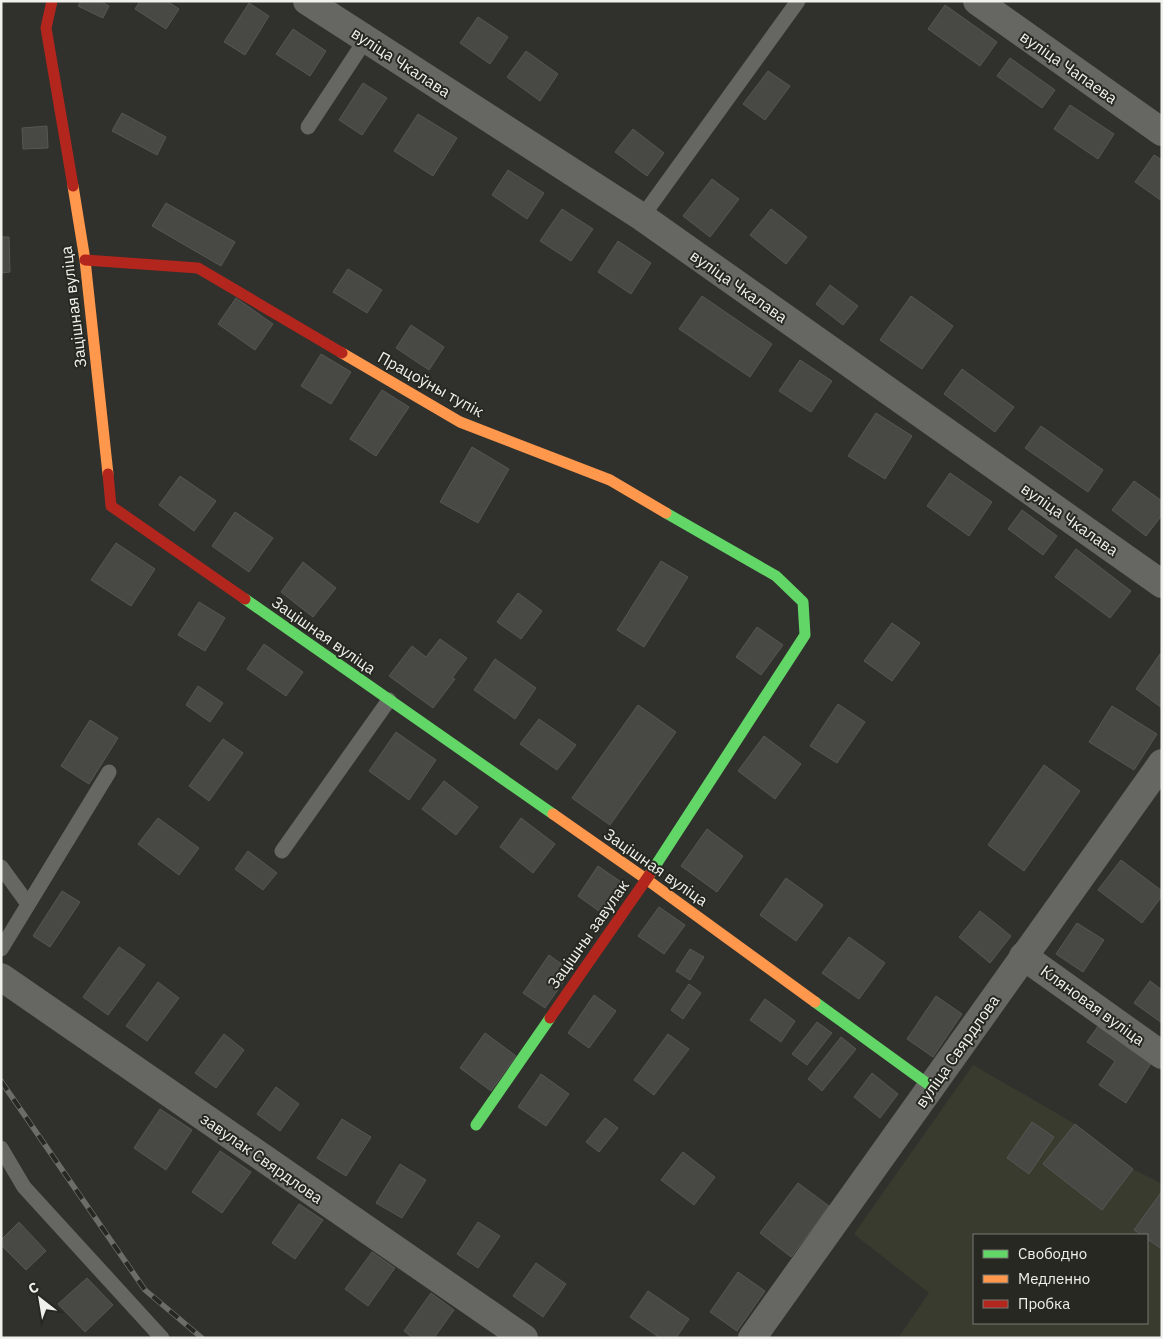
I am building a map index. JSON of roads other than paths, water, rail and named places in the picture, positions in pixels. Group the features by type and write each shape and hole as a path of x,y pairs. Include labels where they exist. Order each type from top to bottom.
{"street":[{"name":"Зацішная вуліца","path":"52,1 46,28 85,260 111,506 646,879 932,1087"},
{"name":"вуліца Чкалава","path":"307,1 642,217 1162,584"},
{"name":"вуліца Чапаева","path":"977,1 1162,132"},
{"name":"Працоўны тупік","path":"85,260 198,268 460,422 610,480 776,576 804,602"},
{"name":"Зацішны завулак","path":"476,1125 646,879 805,635 804,602"},
{"name":"вуліца Свярдлова","path":"752,1338 1162,763"},
{"name":"Кляновая вуліца","path":"1023,956 1162,1055"},
{"name":"завулак Свярдлова","path":"1,977 524,1338"}],"lane":[{"path":"642,217 798,1"},
{"path":"308,127 366,39"},
{"path":"282,851 389,700"},
{"path":"1,949 109,772"},
{"path":"1,867 28,904"},
{"path":"1,1148 24,1187 162,1338"}],"railway":[{"path":"1,1081 145,1290 202,1338"}]}
